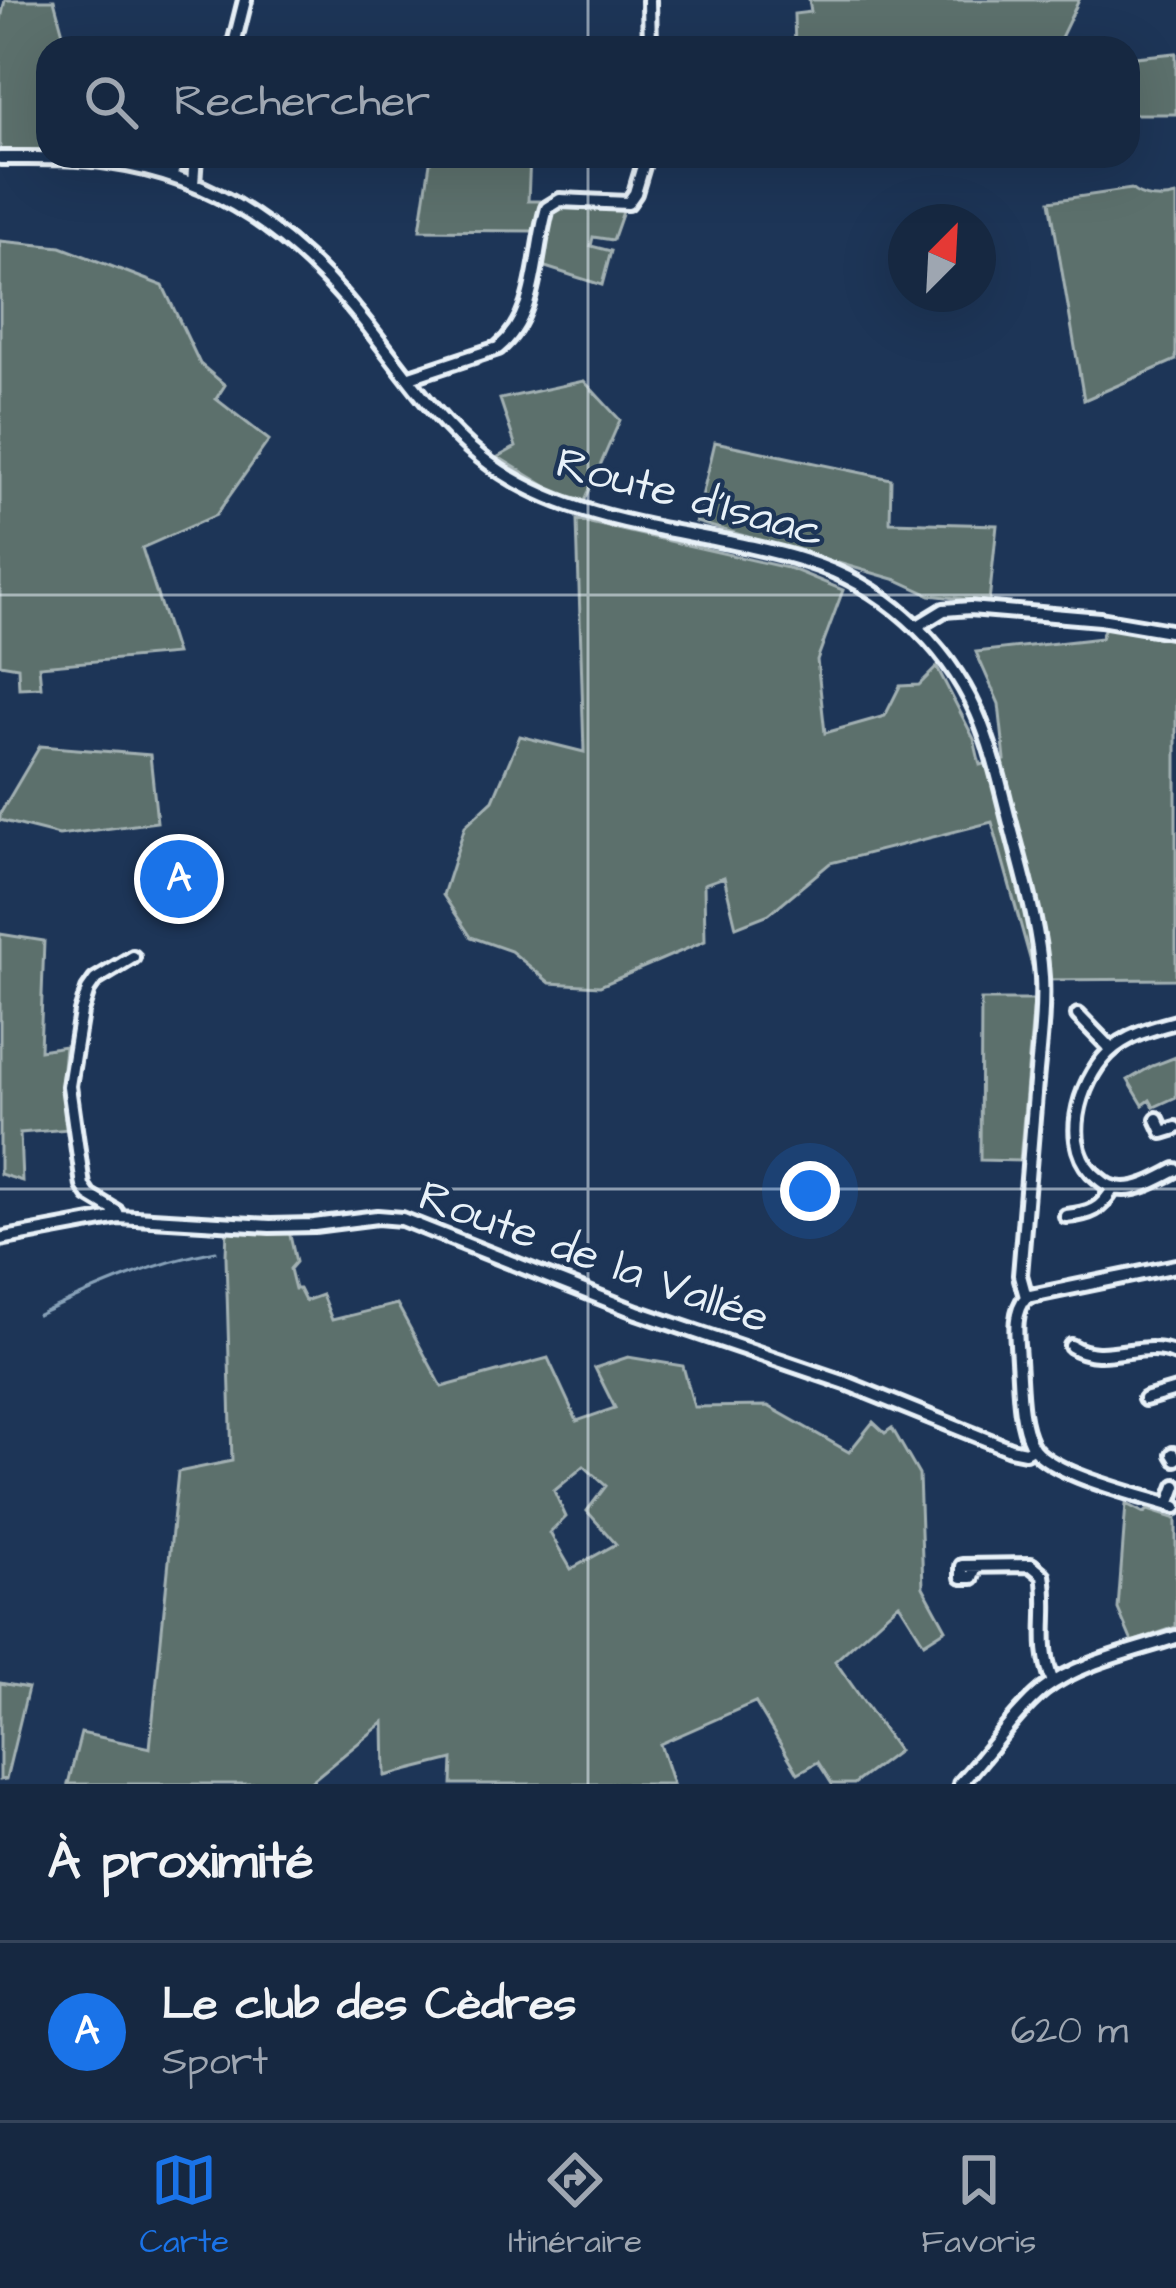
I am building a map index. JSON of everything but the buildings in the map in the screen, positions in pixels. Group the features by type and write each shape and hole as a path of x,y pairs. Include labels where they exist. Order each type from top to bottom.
{"street":[{"path":"236,36 245,0"},
{"path":"649,0 650,36"},
{"name":"Route d'Isaac","path":"0,158 36,158"},
{"name":"Route d'Isaac","path":"139,168 193,184 239,207 292,243 328,277 445,422 482,458 537,493 587,511 824,567 884,599 948,664 983,730 1011,826 1042,976 1020,1275 1026,1297 1018,1307 1017,1349 1022,1410 1032,1448"},
{"path":"170,176 174,168"},
{"path":"193,184 194,168"},
{"path":"410,377 504,344 528,304 547,208 560,200 628,203 642,168"},
{"path":"916,627 944,610 970,608 1081,617 1176,632"},
{"path":"119,1217 83,1186 69,1086 88,990 106,972 133,957"},
{"path":"1078,1015 1111,1049"},
{"path":"1176,1022 1141,1032 1111,1049 1090,1076 1077,1128 1084,1162 1113,1188 1144,1185 1176,1170"},
{"path":"1157,1119 1163,1132 1176,1128"},
{"path":"1066,1216 1088,1214 1113,1188"},
{"name":"Route de la Vallée","path":"0,1239 119,1217 292,1226 402,1219 653,1318 807,1369 1018,1452 1032,1448 1046,1461 1072,1473 1173,1506"},
{"path":"1026,1297 1176,1266"},
{"path":"1071,1346 1091,1355 1155,1348 1176,1354"},
{"path":"1145,1399 1176,1390"},
{"path":"1173,1506 1176,1486"},
{"path":"976,1566 1031,1565 1043,1575 1042,1641 1053,1682"},
{"path":"960,1784 1025,1707 1053,1682 1176,1637"}],"green space":[{"path":"5,0 54,0 64,36 36,36 36,152 0,151 0,24"},
{"path":"809,0 1079,0 1062,36 795,36 794,14 811,12"},
{"path":"1176,53 1176,114 1140,114 1140,57"},
{"path":"429,168 529,168 528,201 543,201 536,231 420,230"},
{"path":"1131,189 1152,198 1176,196 1176,360 1084,400 1050,201"},
{"path":"558,203 625,206 613,240 593,237 591,246 611,251 602,285 539,265 551,208"},
{"path":"0,241 61,247 163,286 200,364 225,385 216,399 269,440 216,515 142,548 176,654 39,666 41,687 19,688 18,667 0,664"},
{"path":"584,381 620,420 585,500 557,493 498,457 516,447 500,399"},
{"path":"715,442 891,479 890,522 997,525 989,602 930,595 897,580 696,522"},
{"path":"577,520 792,569 843,590 817,660 825,733 885,716 900,686 919,685 937,667 974,739 980,765 1005,760 999,704 976,652 1101,638 1105,627 1176,638 1176,979 1036,980 992,822 830,863 769,914 736,927 724,877 704,884 705,941 600,986 550,983 511,951 471,937 443,895 465,826 493,800 520,736 584,752"},
{"path":"40,746 150,755 157,822 59,835 0,820"},
{"path":"0,934 44,941 40,1050 65,1046 61,1088 70,1129 20,1133 22,1181 0,1174"},
{"path":"981,1000 1034,1000 1020,1161 980,1160"},
{"path":"1176,1057 1176,1097 1154,1107 1150,1100 1143,1105 1128,1080"},
{"path":"227,1228 289,1231 296,1262 290,1269 295,1289 305,1301 322,1295 332,1320 397,1304 442,1387 548,1358 577,1421 615,1408 595,1368 628,1357 683,1366 694,1407 768,1406 849,1452 873,1422 885,1433 892,1428 919,1475 923,1587 946,1629 924,1643 899,1603 835,1661 898,1751 854,1784 832,1784 818,1762 798,1773 755,1702 660,1744 673,1784 452,1784 453,1759 385,1776 384,1722 308,1784 68,1784 81,1733 150,1748 178,1472 232,1461","holes":["584,1466 606,1486 587,1511 616,1544 571,1569 550,1533 566,1517 554,1491"]},
{"path":"1126,1504 1176,1519 1176,1627 1132,1642 1118,1609"},
{"path":"0,1683 28,1688 6,1779 0,1780"}],"waterway":[{"path":"38,1315 148,1269 216,1251"}],"place":[{"name":"Le club des Cèdres","path":"179,879"}]}
